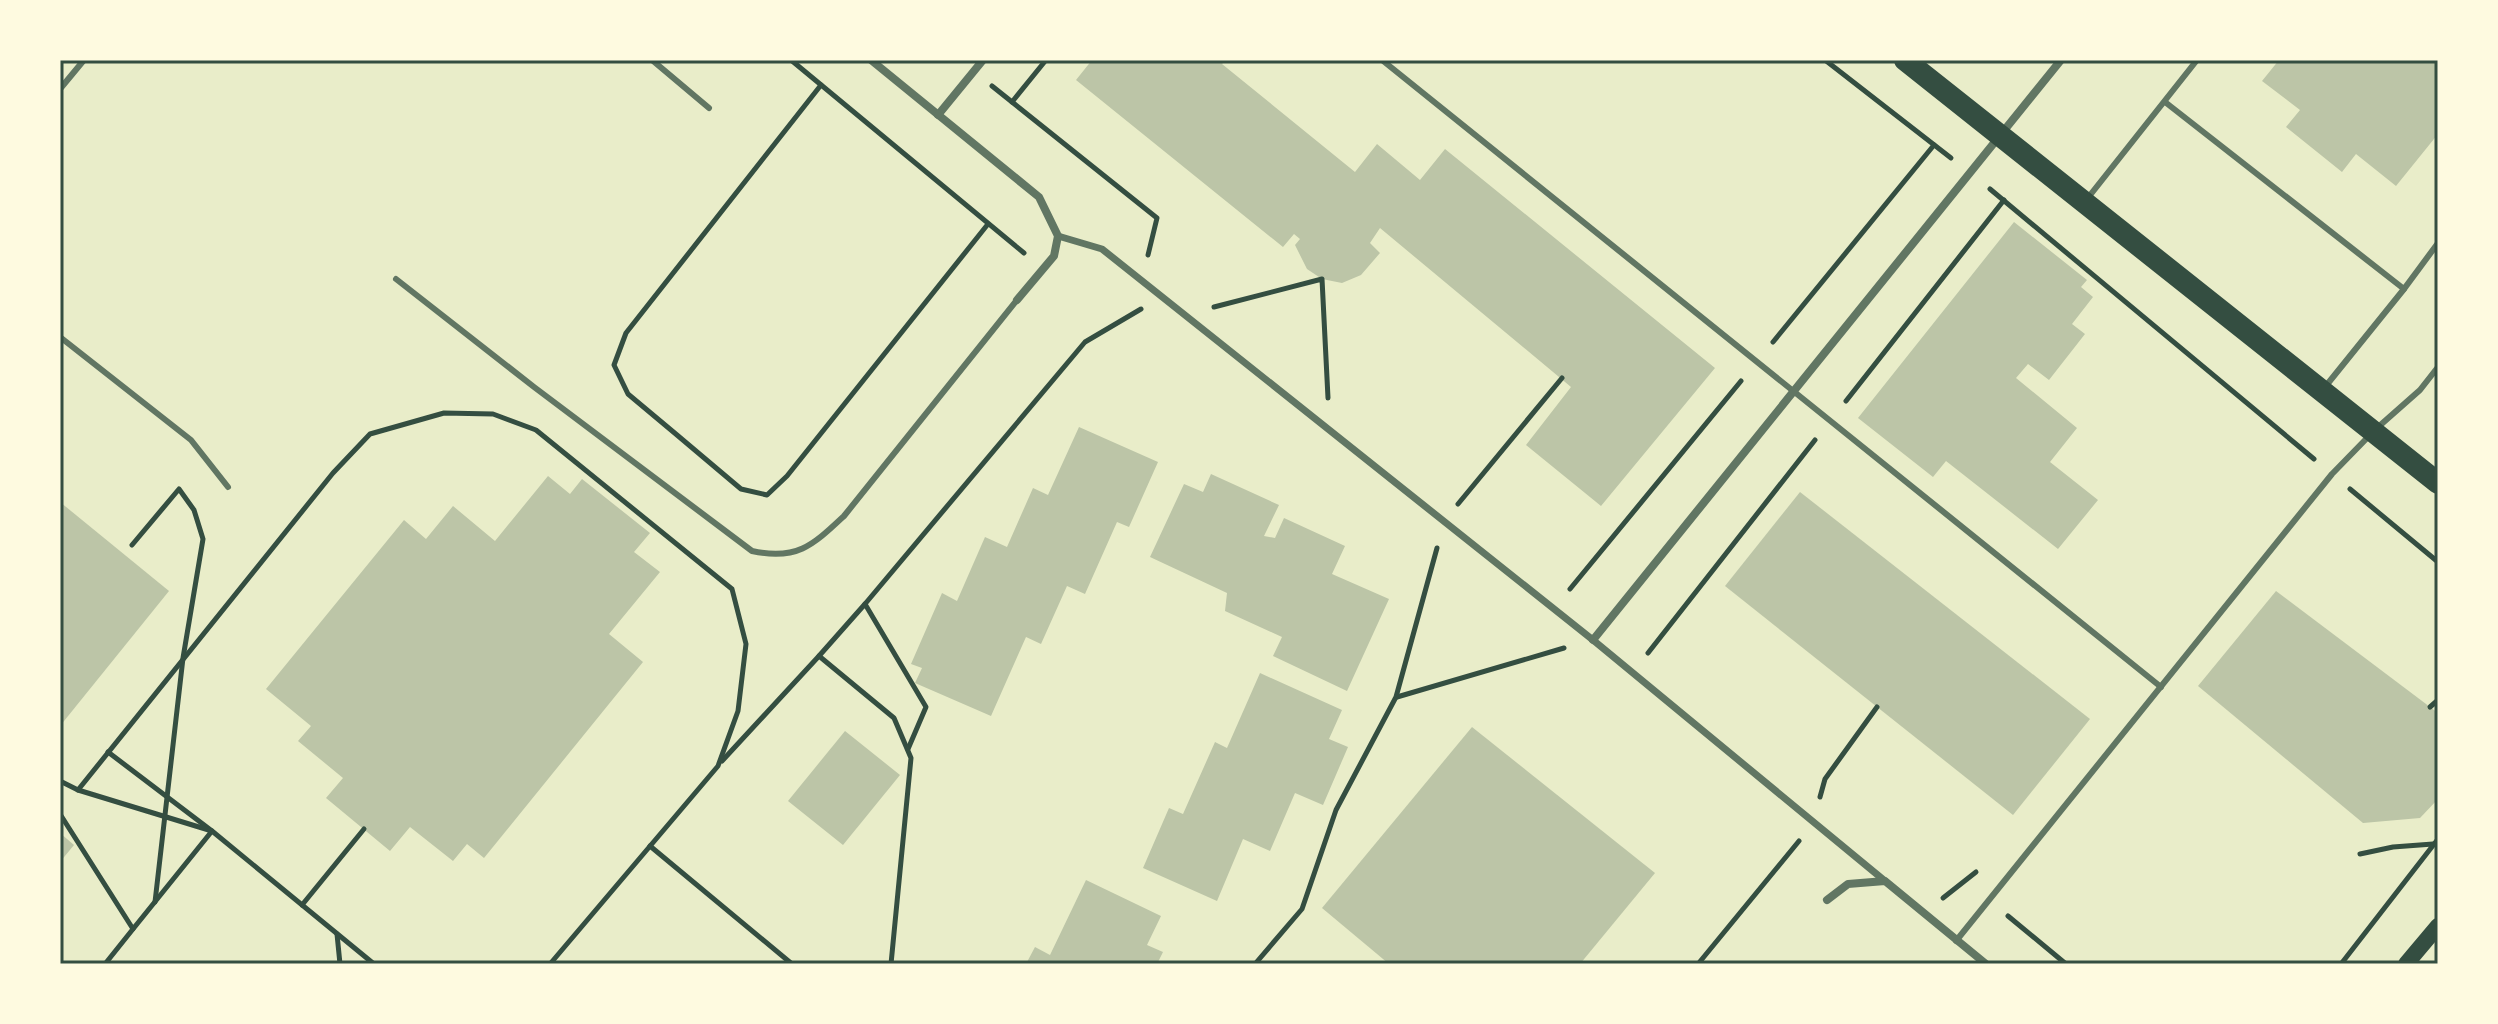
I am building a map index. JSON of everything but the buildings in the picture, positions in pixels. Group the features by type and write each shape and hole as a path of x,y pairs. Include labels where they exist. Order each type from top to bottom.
{"highway":[{"path":"1905,60 2438,483"}],"main road":[{"path":"2406,964 2438,926"}],"street":[{"path":"871,60 1039,197 1058,236 1054,256 1017,300"},
{"path":"938,115 983,60"},
{"path":"1593,640 2061,60"},
{"path":"1058,236 1102,249 1593,640 1986,964"},
{"path":"1827,900 1848,884 1885,881"}],"lane":[{"path":"60,89 84,60"},
{"path":"652,60 709,108"},
{"path":"1382,60 2161,687"},
{"path":"2084,202 2197,60"},
{"path":"2165,102 2404,289"},
{"path":"2323,390 2438,243"},
{"path":"396,279 752,551 776,556 813,545 844,516 1017,300"},
{"path":"60,337 191,440 228,487"},
{"path":"1956,941 2332,474 2420,390 2438,367"}],"path":[{"path":"791,60 1043,269"},
{"path":"1012,102 1046,60"},
{"path":"1825,60 1970,173 2438,562"},
{"path":"974,71 1157,218 1141,280"},
{"path":"821,85 626,333 614,365 628,394 741,489 767,495 787,476 988,224"},
{"path":"1184,314 1322,279 1330,431"},
{"path":"550,964 718,766 865,604 1085,342 1162,297"},
{"path":"1255,964 1302,909 1336,810 1396,697 1444,521 1562,378"},
{"path":"78,790 333,473 370,434 444,413 493,414 536,430 732,589 746,644 738,711 718,766"},
{"path":"132,545 179,489 194,510 203,539 183,658 155,902"},
{"path":"865,604 926,707 907,750"},
{"path":"1396,697 1593,640"},
{"path":"819,656 894,718 911,758 891,964"},
{"path":"2430,707 2438,700"},
{"path":"1698,964 1814,823 1825,779 1877,707"},
{"path":"108,752 212,831 374,964"},
{"path":"60,781 78,790 212,831"},
{"path":"60,814 133,929"},
{"path":"302,905 364,829"},
{"path":"105,964 212,831"},
{"path":"2360,854 2436,841"},
{"path":"2341,964 2436,841"},
{"path":"650,846 792,964"},
{"path":"1989,900 2066,964"},
{"path":"337,934 340,964"}]}
